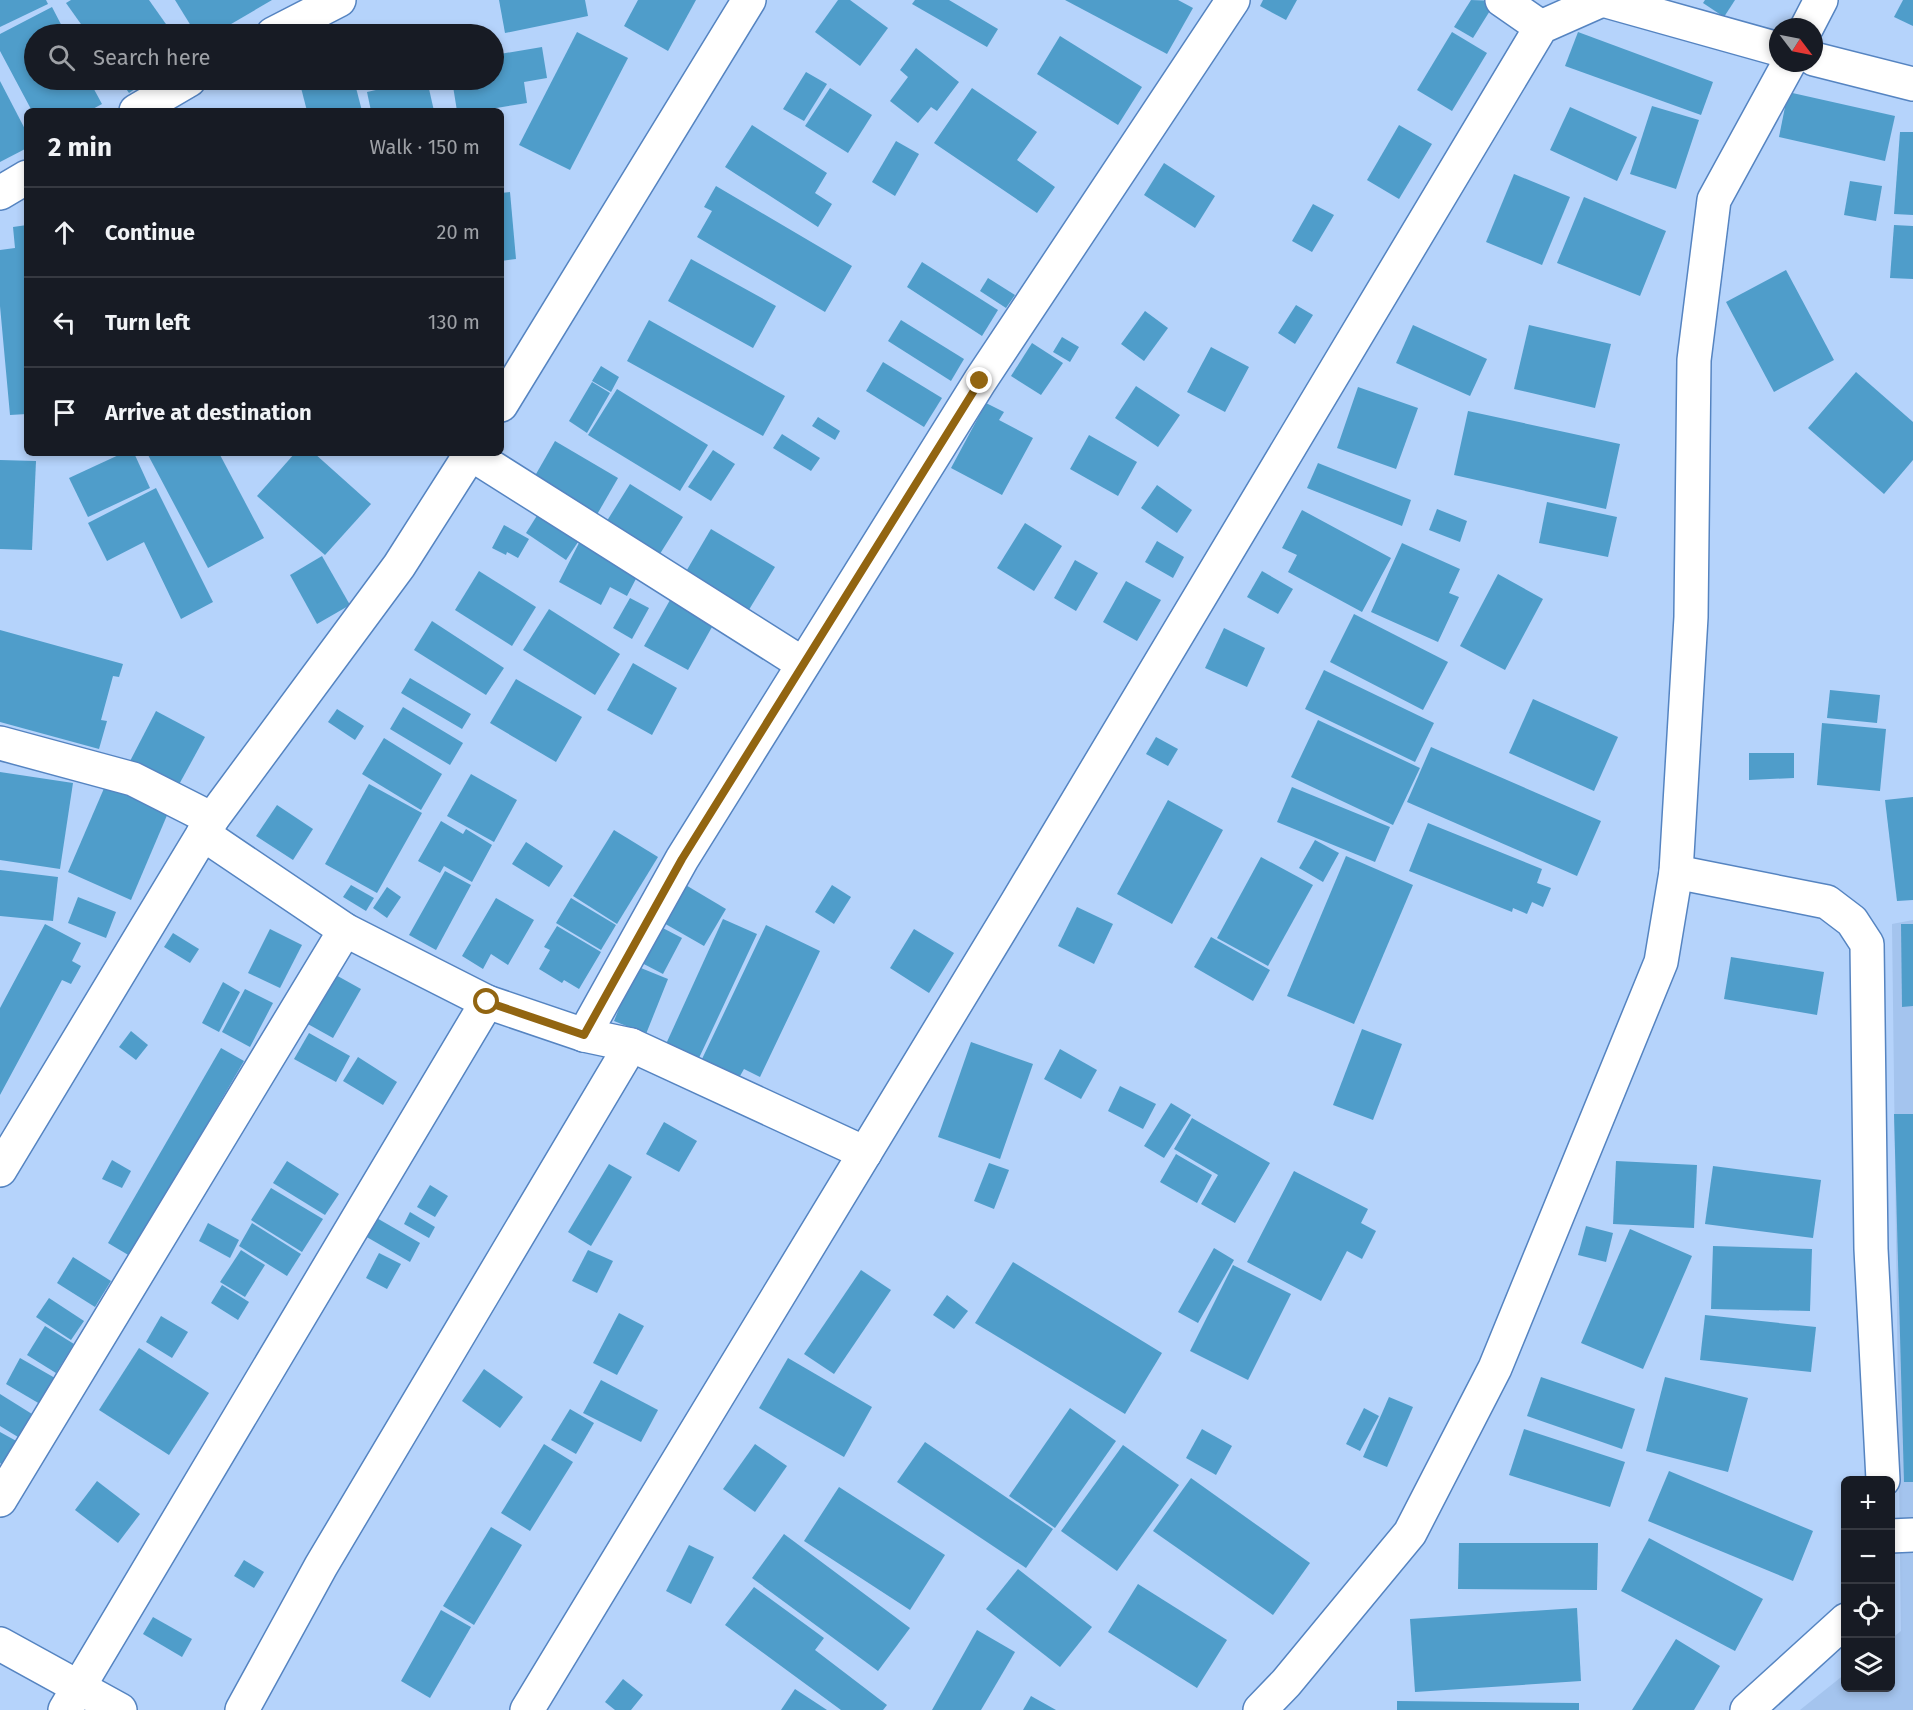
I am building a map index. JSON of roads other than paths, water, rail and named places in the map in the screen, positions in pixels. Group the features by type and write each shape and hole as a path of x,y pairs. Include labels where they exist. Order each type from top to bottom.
{"street":[{"path":"292,24 339,0"},
{"path":"504,400 749,0"},
{"path":"584,1035 682,859 980,381 1233,0"},
{"path":"1502,0 1541,27"},
{"path":"527,1710 865,1153 1541,27 1603,0 1769,47"},
{"path":"1812,18 1821,0"},
{"path":"1823,61 1913,84"},
{"path":"1260,1710 1286,1683 1410,1533 1495,1368 1661,962 1676,872 1691,617 1694,360 1714,200 1784,72"},
{"path":"141,108 172,90"},
{"path":"0,193 24,179"},
{"path":"0,1170 207,826 399,566 469,456"},
{"path":"476,456 803,664"},
{"path":"0,743 133,779 207,826 345,930 487,1002 584,1035 631,1046 865,1153"},
{"path":"1676,872 1827,902 1852,921 1867,944 1871,1249 1883,1476"},
{"path":"0,1500 345,930"},
{"path":"72,1699 487,1002"},
{"path":"242,1710 321,1566 631,1046"},
{"path":"1895,1536 1913,1535"},
{"path":"1748,1710 1841,1624"},
{"path":"0,1644 72,1699 120,1710"}]}
